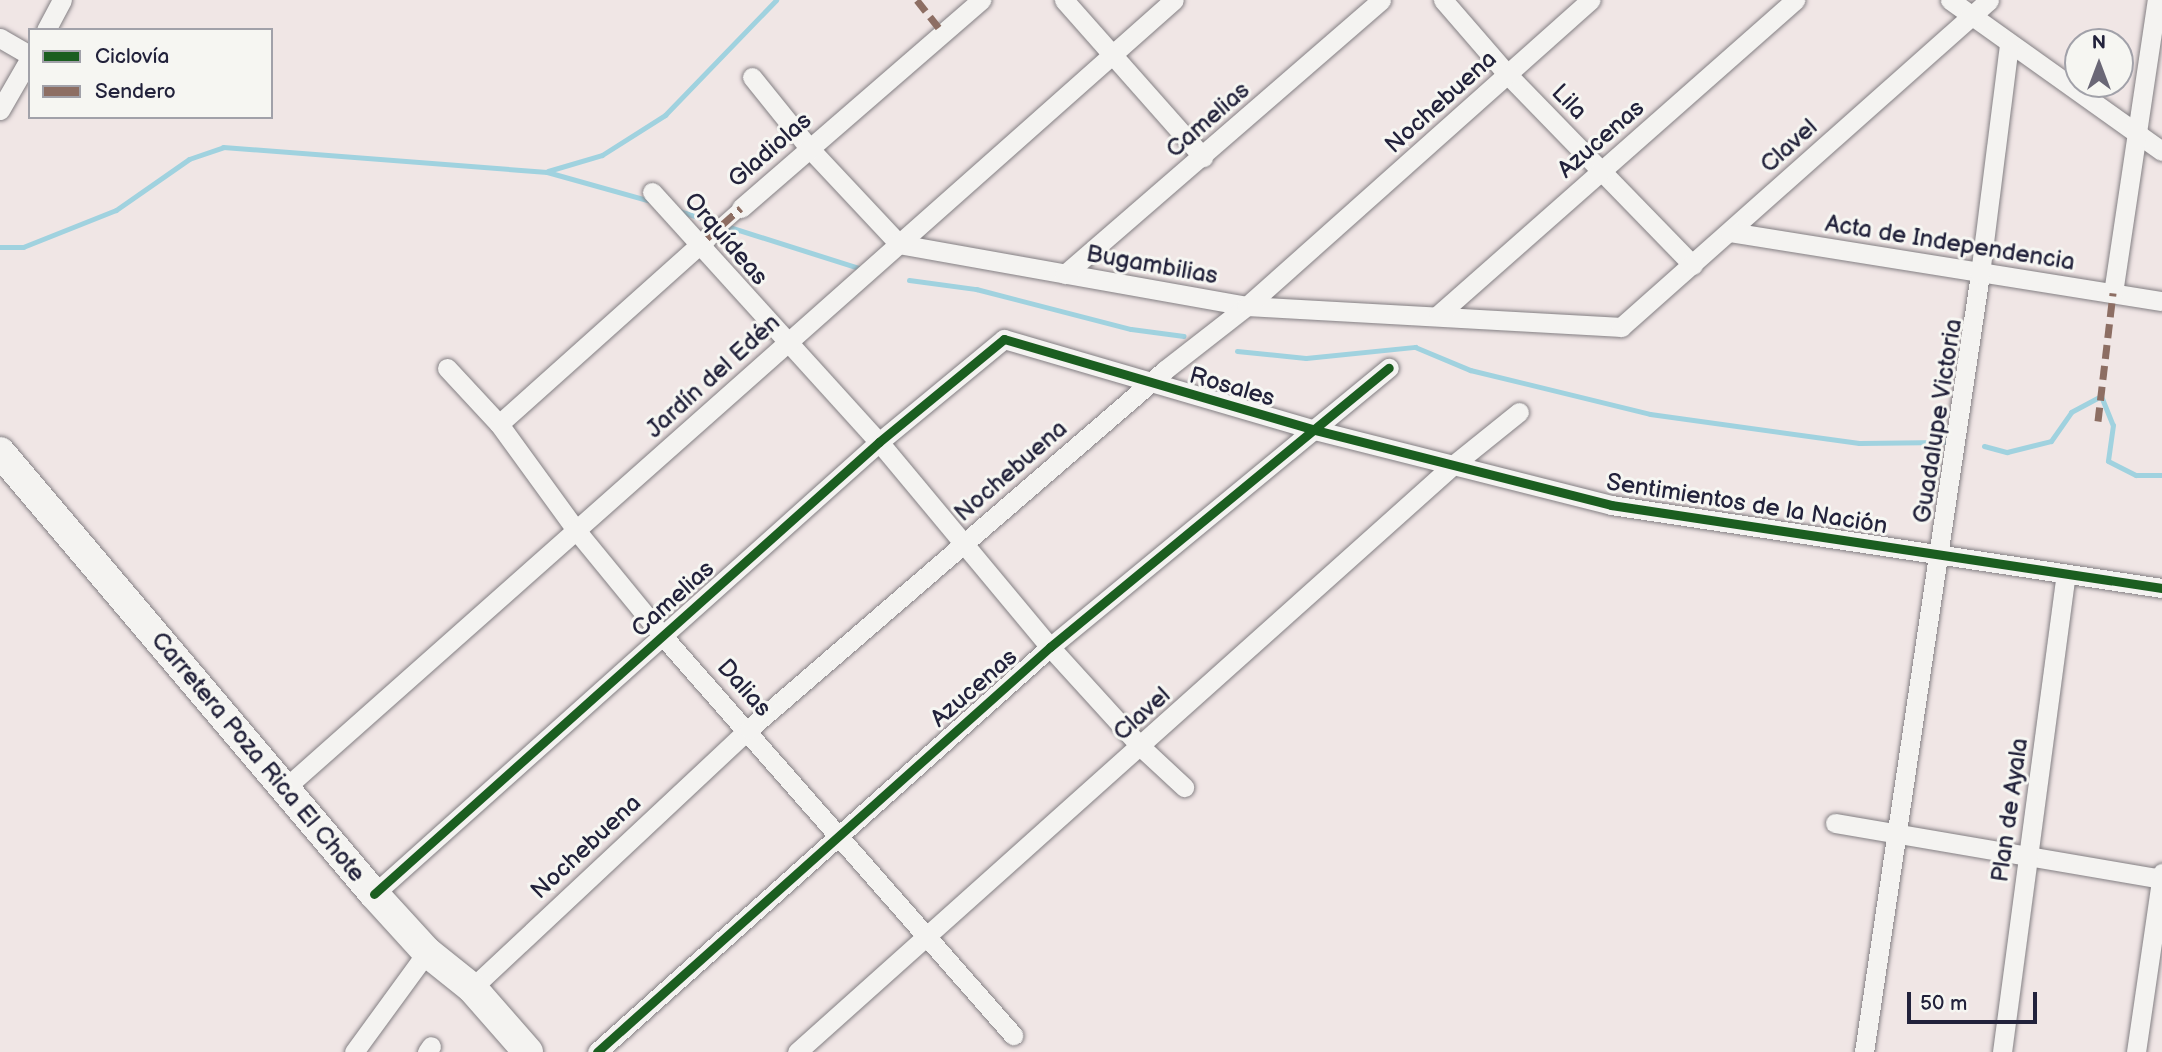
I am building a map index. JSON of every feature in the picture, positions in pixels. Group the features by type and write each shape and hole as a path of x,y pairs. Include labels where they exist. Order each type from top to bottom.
{"main road":[{"name":"Carretera Poza Rica El Chote","path":"0,452 374,894 427,953 471,988 528,1052"}],"street":[{"path":"47,28 62,0"},
{"name":"Gladiolas","path":"499,425 702,242 981,0"},
{"path":"1064,0 1203,157"},
{"name":"Jardín del Edén","path":"284,789 1174,0"},
{"name":"Camelias","path":"1065,274 1381,0"},
{"name":"Lila","path":"1443,0 1508,75 1693,265"},
{"name":"Nochebuena","path":"471,988 749,729 1165,370 1247,306 1590,0"},
{"name":"Azucenas","path":"1439,314 1795,0"},
{"path":"1951,0 1969,17 2162,151"},
{"name":"Clavel","path":"1621,327 1989,0"},
{"path":"2113,293 2157,0"},
{"path":"0,38 28,55"},
{"name":"Guadalupe Victoria","path":"1864,1052 1980,274 2009,44"},
{"path":"0,110 28,60"},
{"path":"752,77 809,148 899,244"},
{"name":"Orquídeas","path":"652,192 702,242 787,343 879,442 966,542 1050,647 1141,747 1184,787"},
{"name":"Acta de Independencia","path":"1730,232 2162,301"},
{"name":"Bugambilias","path":"899,244 1247,306 1439,314 1621,327"},
{"name":"Camelias","path":"374,894 879,442 1004,339"},
{"name":"Rosales","path":"1004,339 1149,384 1452,466"},
{"name":"Dalias","path":"447,368 499,425 576,530 662,634 749,729 836,834 928,933 1013,1035"},
{"name":"Azucenas","path":"607,1049 836,834 1050,647 1389,368"},
{"name":"Clavel","path":"797,1052 1452,466 1519,412"},
{"name":"Sentimientos de la Nación","path":"1452,466 1611,505 1938,552 2066,575 2162,588"},
{"name":"Plan de Ayala","path":"2001,1052 2066,575"},
{"path":"1835,823 2029,859 2161,877 2136,1052"},
{"path":"354,1052 427,953"}],"waterway":[{"path":"548,171 602,155 665,115 776,0"},
{"path":"0,247 23,247 116,210 189,159 223,147 547,172 650,201"},
{"path":"679,211 859,268"},
{"path":"909,280 976,289 1131,329 1184,336"},
{"path":"1237,351 1306,358 1415,347 1470,370 1650,414 1859,443 1944,442"},
{"path":"1984,446 2007,452 2051,441 2071,412 2101,396 2113,425 2108,461 2136,475 2162,475"}],"marked path":[{"path":"917,0 943,33"},
{"path":"707,238 741,208"},
{"path":"2098,421 2113,293"}],"cycle path":[{"path":"374,894 879,442 1004,339 1315,430 1611,505 2162,588"},
{"path":"597,1052 1050,647 1389,368"}]}
